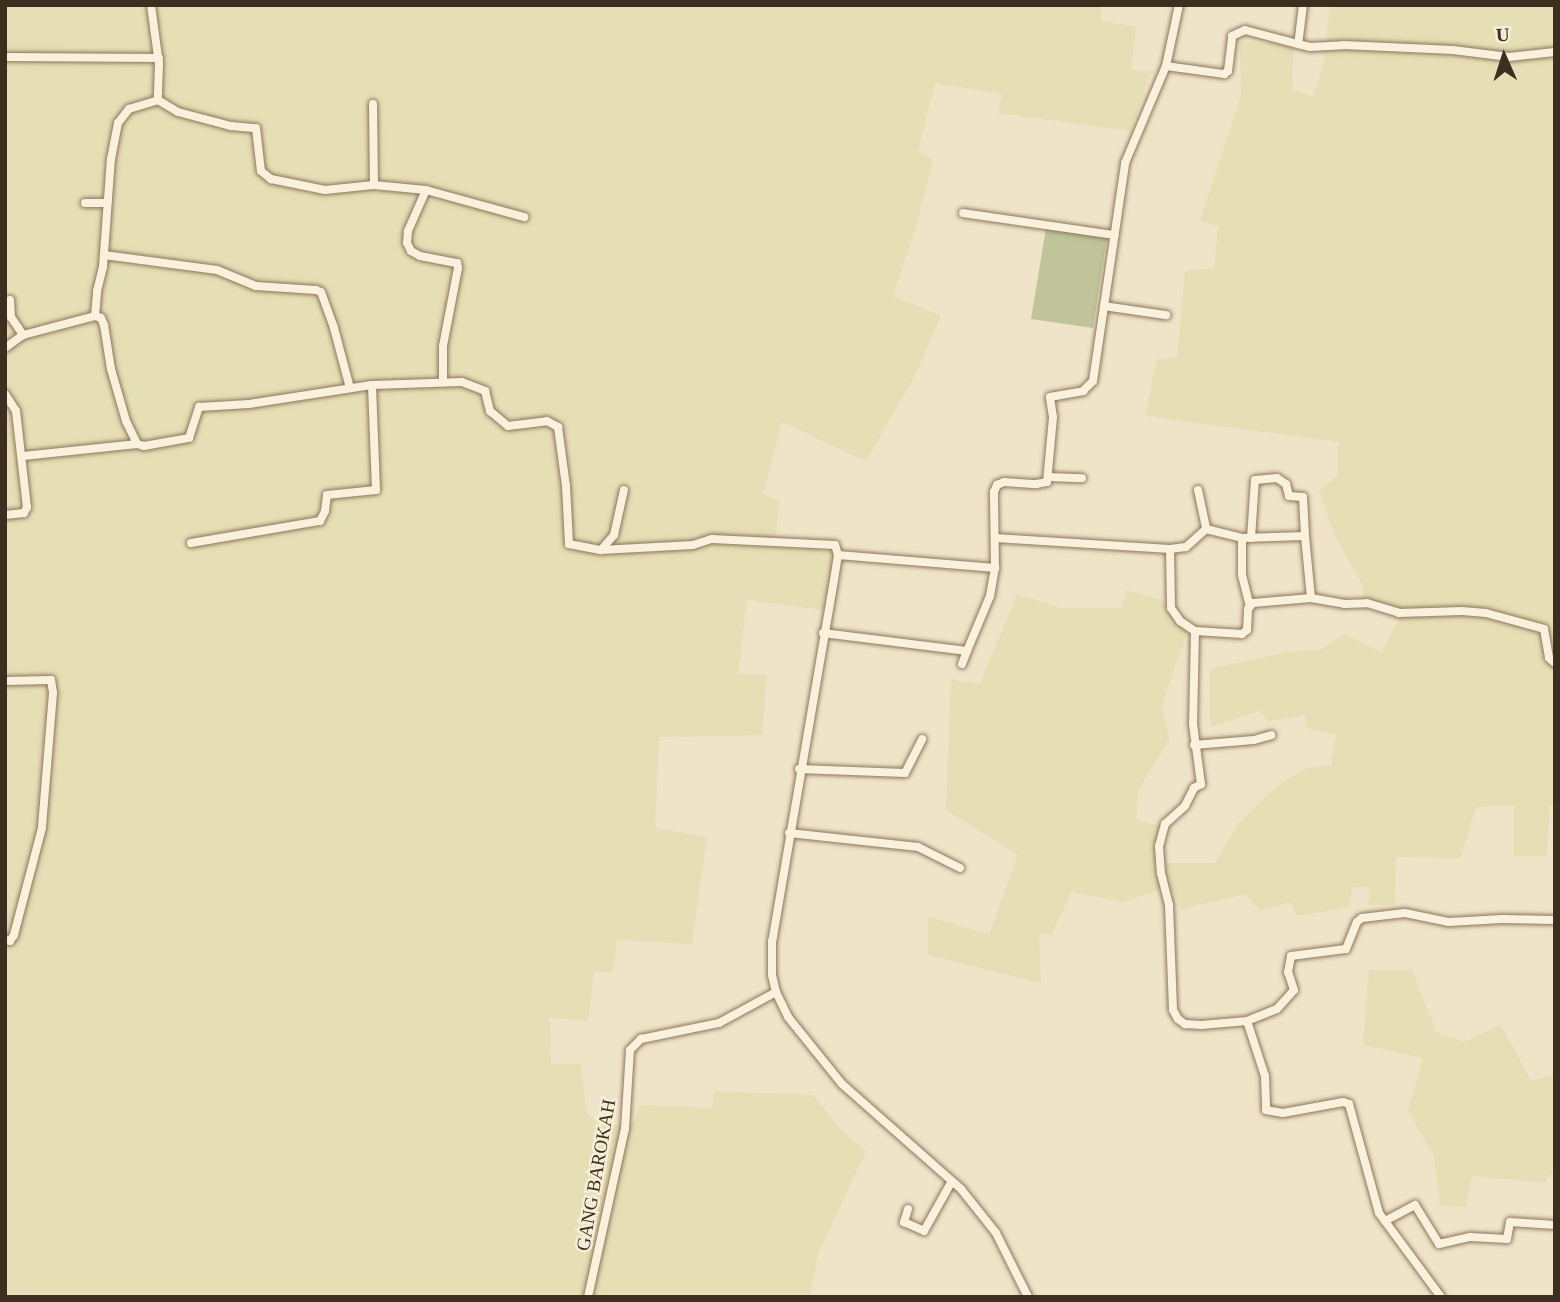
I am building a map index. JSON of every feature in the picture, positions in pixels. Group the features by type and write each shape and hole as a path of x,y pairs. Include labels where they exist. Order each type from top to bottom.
{"street":[{"path":"151,5 159,61 158,100"},
{"path":"962,664 990,596 995,568 994,492 997,485 1004,482 1045,484 1049,477 1053,416 1050,397 1083,391 1094,381 1125,163 1166,66 1179,5"},
{"path":"1298,44 1303,5"},
{"path":"1166,66 1224,74 1228,71 1230,42 1237,32 1245,30 1298,44 1462,51 1509,57 1555,52"},
{"path":"5,57 159,61"},
{"path":"95,316 118,123 129,108 158,100 178,112 231,126 256,128 261,171 265,176 325,190 374,185 426,190 524,217"},
{"path":"373,104 374,185"},
{"path":"426,190 408,231 407,243 411,251 420,256 457,263 458,268 443,346 443,381"},
{"path":"85,203 105,203 108,200"},
{"path":"963,213 1114,235"},
{"path":"104,255 217,270 256,286 318,291 334,328 350,388"},
{"path":"10,300 11,317 23,335"},
{"path":"1104,306 1166,315"},
{"path":"5,348 23,335 95,316 101,318 121,406 137,444"},
{"path":"23,456 137,444 144,446 189,438 199,407 249,404 350,388 462,382 485,391 490,411 508,426 547,421 558,427 566,486 568,542 601,550 693,545 712,539 832,544 837,548 838,555 789,833 772,950 776,992 788,1017 842,1084 952,1181 996,1233 1028,1297"},
{"path":"191,542 320,521 327,495 376,490 372,386"},
{"path":"5,394 16,411 27,510 5,515"},
{"path":"1049,477 1082,478"},
{"path":"1170,549 1171,608 1180,621 1195,631 1226,635 1246,633 1250,606 1242,575 1255,480 1277,478 1286,484 1289,496 1303,497 1311,598"},
{"path":"601,550 614,535 624,490"},
{"path":"1198,490 1206,528"},
{"path":"995,538 1170,549 1186,547 1206,528"},
{"path":"1206,528 1246,538 1306,536"},
{"path":"838,555 995,568"},
{"path":"1250,606 1253,603 1311,598 1344,604 1367,603 1399,613 1486,613 1537,626 1547,633 1549,658 1555,663"},
{"path":"1195,631 1191,680 1194,745 1200,784 1194,788 1185,806 1165,824 1160,846 1161,873 1169,905 1173,1010 1185,1024 1202,1026 1247,1021 1277,1009 1292,995 1294,986 1289,972 1291,956 1346,949 1357,922 1362,918 1405,913 1449,922 1555,920"},
{"path":"823,634 967,651"},
{"path":"5,681 51,680 53,693 42,828 14,935 10,940 5,940"},
{"path":"1194,745 1244,742 1271,735"},
{"path":"800,769 905,773 913,763 922,739"},
{"path":"789,833 918,847 960,868"},
{"name":"GANG BAROKAH","path":"588,1297 625,1129 630,1050 641,1039 719,1023 776,992"},
{"path":"1247,1021 1265,1076 1266,1110 1283,1113 1343,1102 1349,1104 1372,1193 1385,1221 1441,1297"},
{"path":"908,1209 904,1222 924,1231 952,1181"},
{"path":"1385,1221 1415,1205 1439,1244 1469,1237 1507,1239 1510,1222 1555,1225"}],"shaded area":[{"path":"5,5 1102,5 1101,21 1136,27 1131,70 1151,71 1130,131 997,113 1003,94 935,83 918,151 933,160 914,234 893,296 941,316 914,377 866,461 782,422 763,494 779,501 775,544 844,554 831,611 747,600 738,674 767,675 762,735 659,737 655,828 707,837 692,944 617,940 613,972 594,972 588,1021 550,1018 551,1064 581,1064 586,1112 602,1126 634,1123 640,1105 713,1108 714,1091 813,1095 842,1131 866,1151 818,1254 810,1297 5,1297"},
{"path":"1330,5 1555,5 1555,805 1550,805 1547,856 1514,856 1514,805 1476,807 1461,858 1396,857 1395,905 1368,905 1370,888 1352,887 1350,907 1297,916 1290,902 1260,911 1245,894 1181,909 1170,886 1123,902 1071,892 1051,936 1039,933 1041,983 928,955 928,917 989,934 1018,855 946,810 951,680 980,684 1017,594 1061,608 1121,608 1127,590 1162,600 1188,630 1162,705 1169,740 1138,790 1136,820 1162,826 1163,863 1215,863 1237,825 1279,784 1308,768 1331,765 1336,735 1306,728 1305,715 1268,721 1260,711 1210,727 1210,669 1287,652 1320,650 1345,634 1381,652 1399,620 1365,602 1362,584 1336,538 1319,491 1338,475 1338,442 1145,416 1157,359 1177,358 1185,271 1214,268 1218,227 1200,220 1241,95 1240,42 1294,44 1292,90 1313,96 1323,65"},
{"path":"1369,970 1412,970 1437,1033 1463,1042 1501,1025 1531,1081 1555,1074 1555,1168 1545,1183 1472,1176 1466,1207 1440,1206 1434,1157 1408,1110 1423,1058 1363,1045"}],"green space":[{"path":"1046,228 1107,236 1093,328 1031,319"}]}
